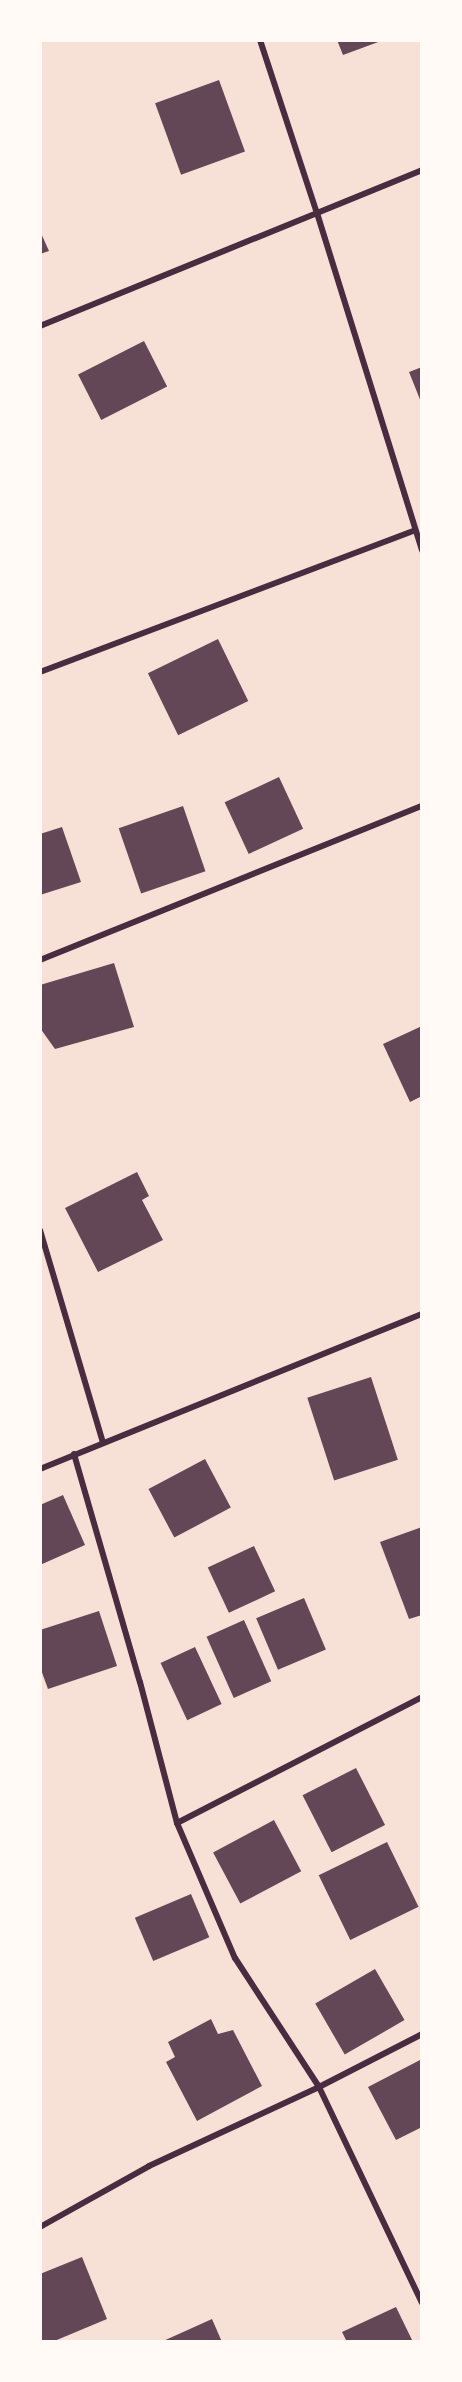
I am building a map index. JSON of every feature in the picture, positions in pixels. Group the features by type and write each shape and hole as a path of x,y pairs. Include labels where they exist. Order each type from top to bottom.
{"street":[{"path":"260,40 317,213 422,550"},
{"path":"40,326 422,170"},
{"path":"40,672 415,530"},
{"path":"40,960 422,806"},
{"path":"40,1230 102,1443"},
{"path":"40,1469 422,1314"},
{"path":"74,1454 140,1682 177,1823 235,1958 319,2087 422,2302"},
{"path":"177,1823 422,1697"},
{"path":"40,2227 149,2166 319,2087 422,2034"}],"building":[{"path":"337,40 381,40 381,41 343,55"},
{"path":"219,80 245,151 181,175 155,103"},
{"path":"40,231 49,251 40,254"},
{"path":"144,341 167,386 101,420 78,375"},
{"path":"422,367 422,402 421,402 409,372"},
{"path":"218,639 248,701 178,735 148,673"},
{"path":"279,777 303,829 249,854 225,802"},
{"path":"183,806 205,871 141,893 119,828"},
{"path":"62,827 81,882 40,895 40,834"},
{"path":"114,963 134,1027 55,1049 40,1028 40,985"},
{"path":"422,1026 422,1096 410,1102 383,1044"},
{"path":"137,1172 149,1196 142,1200 163,1240 98,1272 65,1208"},
{"path":"371,1377 398,1460 334,1480 307,1398"},
{"path":"205,1459 231,1508 174,1538 148,1489"},
{"path":"63,1495 85,1545 40,1565 40,1505"},
{"path":"422,1527 422,1615 409,1619 380,1542"},
{"path":"254,1546 275,1591 229,1613 208,1568"},
{"path":"304,1598 326,1650 278,1670 256,1618"},
{"path":"99,1611 117,1666 48,1689 40,1667 40,1630"},
{"path":"244,1620 271,1681 234,1698 207,1637"},
{"path":"195,1647 222,1704 187,1720 161,1663"},
{"path":"356,1768 385,1825 332,1852 303,1795"},
{"path":"274,1820 301,1871 240,1904 213,1852"},
{"path":"387,1842 419,1907 350,1940 319,1875"},
{"path":"191,1894 209,1937 153,1961 135,1918"},
{"path":"375,1969 404,2020 345,2055 315,2004"},
{"path":"211,2019 218,2034 233,2030 262,2086 197,2121 166,2062 175,2057 168,2042"},
{"path":"422,2059 422,2127 396,2140 368,2087"},
{"path":"82,2257 107,2319 52,2342 41,2342 40,2274"},
{"path":"396,2307 413,2342 347,2342 342,2332"},
{"path":"212,2319 222,2342 161,2342"}]}
